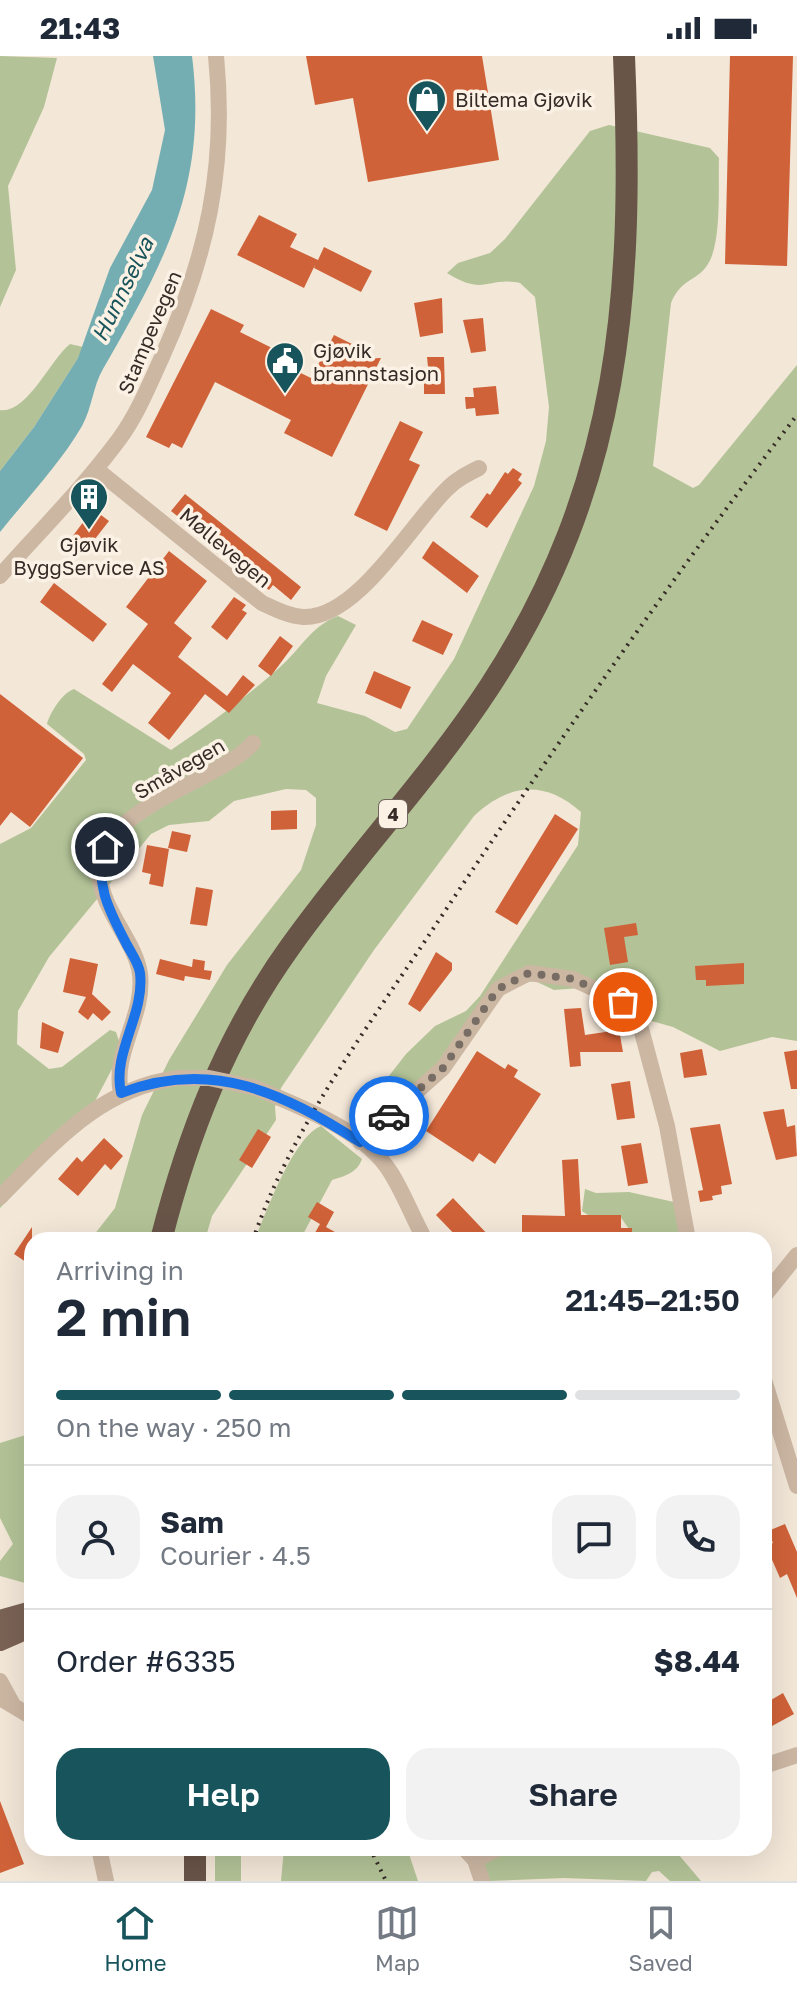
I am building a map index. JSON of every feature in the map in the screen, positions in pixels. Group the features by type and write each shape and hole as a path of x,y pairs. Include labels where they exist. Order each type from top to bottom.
{"highway":[{"name":"4","path":"163,1232 198,1118 223,1058 246,1016 317,910 478,705 525,625 570,530 604,425 622,317 628,176 624,56"},
{"path":"181,1856 181,1881"},
{"path":"195,1856 195,1881"}],"main road":[{"path":"0,1620 24,1613"},
{"path":"0,1641 24,1630"}],"street":[{"name":"Stampevegen","path":"0,576 96,469 136,414 186,301 210,224 218,161 220,94 216,56"},
{"name":"Møllevegen","path":"96,469 262,603 282,613 306,617 330,610 368,583 446,490 479,468"},
{"name":"Småvegen","path":"121,1093 118,1073 140,1006 140,970 101,891 99,868 105,847 123,827 163,796 219,770 240,757 253,743"},
{"path":"360,1142 443,1068 498,989 529,973 573,979 623,1002 639,1021 667,1126 687,1232"},
{"path":"0,1197 71,1126 121,1093 178,1078 209,1078 256,1088 325,1120 360,1142 390,1171 421,1232"},
{"path":"772,1286 797,1255"},
{"path":"772,1406 797,1486"},
{"path":"0,1681 6,1700 24,1712"},
{"path":"772,1763 797,1755"},
{"path":"101,1856 106,1881"},
{"path":"471,1856 482,1881"}],"green space":[{"path":"0,56 57,58 44,107 8,186 16,270 0,307"},
{"path":"609,125 710,148 719,158 717,228 712,254 704,270 680,288 671,303 653,466 693,488 699,485 797,365 797,1041 772,1037 720,1051 673,1027 637,1017 593,987 554,990 535,981 516,984 426,1087 394,1132 377,1141 360,1122 368,1103 406,1054 435,1026 466,1011 480,996 578,845 581,812 554,794 527,790 514,792 500,797 474,816 374,950 281,1088 275,1107 276,1120 212,1216 207,1232 96,1232 115,1208 142,1115 169,1060 227,965 301,870 316,825 316,798 306,790 286,789 234,801 209,821 169,825 151,834 49,957 18,1011 17,1044 49,1069 62,1067 110,1030 116,1032 122,1050 84,1122 0,1208 0,844 31,828 86,760 84,754 47,724 54,709 74,689 171,750 253,690 313,632 338,616 356,625 326,676 317,703 365,716 395,732 407,729 454,659 534,486 546,441 549,407 535,297 520,283 470,284 447,273 458,263 490,253 505,239 590,131"},
{"path":"70,344 83,347 78,358 34,427 0,471 0,410 20,404"},
{"path":"321,1126 362,1159 360,1164 350,1173 332,1180 304,1232 258,1232 291,1160 311,1133"},
{"path":"585,1189 596,1193 629,1192 674,1202 690,1232 631,1232 619,1215 588,1215 582,1211"},
{"path":"24,1436 24,1583 0,1576 0,1561 13,1544 0,1518 0,1443"},
{"path":"215,1856 241,1856 241,1881 215,1881"},
{"path":"283,1856 410,1856 418,1881 281,1881"},
{"path":"463,1856 680,1856 701,1881 670,1881 659,1871 652,1872 646,1881 564,1878 489,1881"}],"water":[{"name":"Hunnselva","path":"153,56 192,56 194,144 177,220 163,257 100,376 82,426 54,467 0,532 0,471 34,427 78,358 110,268 152,190 165,130"}],"building":[{"name":"Biltema Gjøvik","path":"306,56 482,56 499,160 368,182 353,98 315,105"},
{"path":"730,56 793,56 787,266 725,264"},
{"path":"259,215 297,234 290,247 318,260 324,247 372,271 361,292 314,268 315,265 304,288 237,255"},
{"path":"442,298 443,333 420,337 414,303"},
{"path":"211,309 244,325 240,332 274,349 270,358 311,378 334,335 358,347 359,359 381,358 332,457 284,433 291,420 215,382 182,448 172,443 169,448 146,437"},
{"path":"483,318 486,351 471,353 463,320"},
{"path":"427,357 444,357 445,394 424,394 424,377 429,377"},
{"path":"496,386 499,414 476,416 475,408 466,409 465,397 474,397 473,388"},
{"path":"400,421 423,432 409,460 420,465 387,531 354,515"},
{"path":"513,468 522,474 518,480 522,483 487,528 470,517 505,472 508,474"},
{"path":"185,494 301,587 291,600 273,585 269,590 171,511"},
{"name":"Gjøvik ByggService AS","path":"93,509 109,521 84,553 69,541"},
{"path":"433,541 479,576 467,593 422,558"},
{"path":"169,551 207,581 174,623 192,638 178,657 227,696 243,675 255,685 229,713 205,694 169,740 148,723 171,693 133,664 112,692 102,684 148,624 126,607"},
{"path":"54,583 107,624 93,642 40,602"},
{"path":"234,597 246,605 242,610 247,613 227,640 211,627"},
{"path":"422,620 453,634 443,655 412,641"},
{"path":"280,636 293,646 271,676 258,666"},
{"path":"374,671 411,687 401,709 365,693"},
{"path":"0,694 83,758 30,827 11,812 0,826"},
{"path":"297,810 297,829 271,830 271,811"},
{"path":"555,814 578,829 517,925 495,912"},
{"path":"172,831 191,835 187,852 168,848"},
{"path":"147,845 169,849 163,887 149,884 151,874 142,872"},
{"path":"196,887 213,890 207,926 190,924"},
{"path":"636,923 638,935 624,937 628,962 610,965 604,928"},
{"path":"436,952 452,963 452,970 420,1012 408,1004"},
{"path":"70,958 98,964 92,994 111,1012 102,1021 93,1013 88,1020 78,1012 86,997 63,992"},
{"path":"160,959 192,967 193,959 205,961 204,970 212,971 210,980 185,976 184,981 156,974"},
{"path":"744,963 744,984 706,986 706,980 696,980 695,966"},
{"path":"581,1008 585,1035 619,1030 623,1052 580,1052 581,1066 570,1067 564,1009"},
{"path":"42,1022 64,1032 58,1053 40,1048"},
{"path":"702,1049 707,1075 684,1078 680,1053"},
{"path":"797,1050 797,1089 791,1089 784,1052"},
{"path":"477,1051 505,1069 508,1064 518,1070 514,1077 541,1094 495,1164 479,1153 473,1162 426,1131"},
{"path":"630,1081 635,1118 617,1120 611,1084"},
{"path":"784,1109 787,1127 795,1125 797,1156 776,1160 763,1112"},
{"path":"720,1124 732,1184 721,1186 722,1194 712,1196 713,1200 700,1202 698,1191 703,1190 690,1128"},
{"path":"258,1129 271,1137 252,1168 239,1160"},
{"path":"104,1138 123,1156 111,1170 105,1164 78,1196 58,1179 77,1157 82,1162"},
{"path":"641,1143 648,1183 628,1186 621,1146"},
{"path":"578,1159 581,1215 621,1215 621,1228 632,1228 632,1232 522,1232 522,1215 565,1216 562,1160"},
{"path":"453,1198 485,1232 452,1232 436,1215"},
{"path":"317,1202 334,1212 326,1227 335,1232 316,1232 320,1224 308,1217"},
{"path":"24,1239 24,1261 14,1254"},
{"path":"785,1524 797,1552 797,1598 787,1574 780,1578 772,1560 772,1529"},
{"path":"783,1693 794,1714 772,1726 772,1699"},
{"path":"0,1801 24,1864 0,1873"}],"railway":[{"path":"256,1232 287,1160 356,1043 610,670 797,415"},
{"path":"374,1856 386,1881"}],"way so far":[{"path":"389,1116 443,1068 498,989 529,973 573,979 623,1002"}],"place":[{"name":"Biltema Gjøvik","path":"427,133"},
{"name":"Gjøvik brannstasjon","path":"285,395"},
{"name":"Gjøvik ByggService AS","path":"89,531"}],"route":[{"path":"105,847 99,868 101,891 140,970 140,1006 118,1073 121,1093 149,1083 178,1078 227,1081 256,1088 281,1099 325,1120 360,1142 389,1116"}]}
